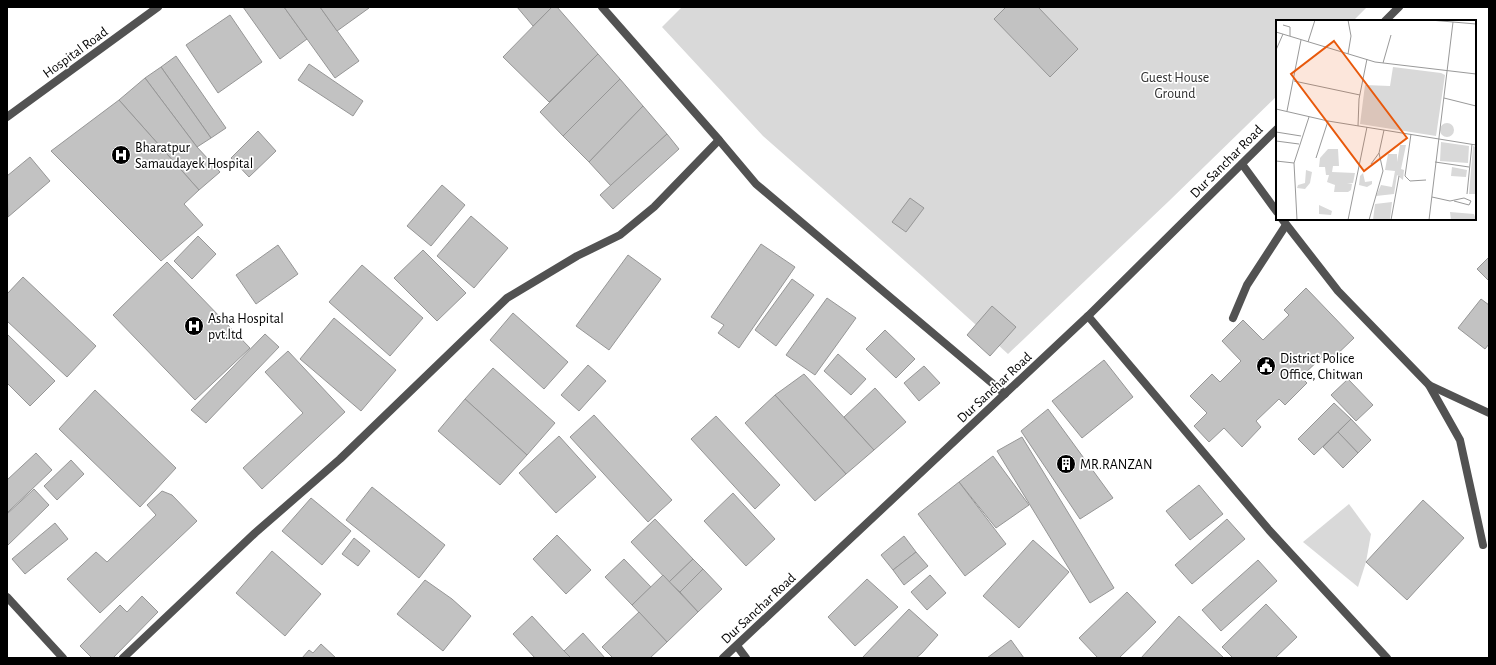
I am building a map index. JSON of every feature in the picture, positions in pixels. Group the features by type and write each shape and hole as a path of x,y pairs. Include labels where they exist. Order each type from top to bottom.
{"street":[{"name":"Hospital Road","path":"7,118 158,7"},
{"path":"602,7 756,184 1005,394"},
{"path":"1386,20 1399,7"},
{"name":"Dur Sanchar Road","path":"723,658 1088,316 1276,130"},
{"path":"123,658 255,533 340,459 507,298 577,256 620,235 654,207 719,140"},
{"path":"1242,164 1276,211"},
{"path":"1233,318 1247,285 1284,222 1338,291 1429,386 1460,440 1483,545"},
{"path":"1088,316 1269,530 1387,658"},
{"path":"1429,386 1489,414"},
{"path":"7,597 63,658"},
{"path":"737,646 746,658"}],"green space":[{"name":"Guest House Ground","path":"682,7 1367,7 1354,20 1276,20 1276,97 1008,354 763,136 662,27"},
{"path":"1349,504 1371,534 1366,562 1358,587 1303,542"}],"building":[{"path":"243,7 284,7 307,39 280,59"},
{"path":"284,7 320,7 359,61 335,78"},
{"path":"320,7 369,7 369,8 337,31"},
{"path":"517,7 552,7 533,26"},
{"path":"552,7 557,7 598,54 549,102 503,57"},
{"path":"1006,7 1038,7 1078,49 1050,77 994,19"},
{"path":"230,15 262,62 218,93 186,45"},
{"path":"598,54 620,79 563,136 540,112"},
{"path":"176,56 226,128 211,138 161,67"},
{"path":"309,64 363,101 353,116 298,80"},
{"path":"161,67 211,138 197,147 145,78"},
{"path":"145,78 197,147 220,172 199,190 119,100"},
{"path":"620,79 643,106 589,162 563,136"},
{"path":"119,100 199,190 184,204 203,225 161,261 51,151"},
{"path":"643,106 667,134 611,186 589,162"},
{"path":"258,131 276,151 249,177 231,158"},
{"path":"667,134 679,149 613,209 600,195"},
{"path":"30,157 50,181 8,217 7,176"},
{"path":"442,185 465,205 431,246 407,226"},
{"path":"910,198 924,208 906,232 892,222"},
{"path":"471,216 508,248 474,288 437,256"},
{"path":"198,236 216,254 192,279 174,261"},
{"path":"761,244 795,267 739,348 718,333 724,325 711,317"},
{"path":"278,245 298,274 256,304 236,275"},
{"path":"423,250 466,293 437,321 394,278"},
{"path":"628,255 661,279 609,350 576,326"},
{"path":"1489,257 1489,281 1477,269"},
{"path":"167,262 250,348 195,400 113,315"},
{"path":"362,265 423,318 390,356 329,302"},
{"path":"23,277 96,346 67,377 7,321 7,294"},
{"path":"792,279 814,295 776,346 755,330"},
{"path":"1306,288 1354,338 1330,361 1324,355 1301,377 1307,383 1285,405 1279,399 1256,421 1261,427 1242,447 1224,428 1209,442 1194,426 1207,413 1190,396 1212,374 1220,382 1241,361 1222,341 1243,320 1263,340 1289,315 1284,310"},
{"path":"827,298 856,318 815,375 786,355"},
{"path":"1481,299 1489,305 1489,344 1485,349 1458,328"},
{"path":"992,306 1016,327 990,356 967,335"},
{"path":"513,313 568,362 544,389 490,340"},
{"path":"334,318 396,370 361,411 300,359"},
{"path":"885,330 915,359 896,378 866,349"},
{"path":"7,334 55,381 30,406 7,383"},
{"path":"265,334 279,347 206,423 191,410"},
{"path":"288,351 345,412 262,489 243,468 303,413 265,372"},
{"path":"838,354 866,379 851,395 824,371"},
{"path":"1104,360 1133,397 1082,438 1052,401"},
{"path":"588,365 606,381 579,411 561,395"},
{"path":"924,366 940,383 919,401 904,383"},
{"path":"493,368 555,423 527,455 465,399"},
{"path":"804,374 874,450 846,474 775,395"},
{"path":"1348,379 1373,405 1356,421 1331,395"},
{"path":"875,388 906,422 874,450 844,417"},
{"path":"95,390 176,468 140,507 59,429"},
{"path":"775,395 846,474 815,501 745,423"},
{"path":"465,399 527,455 500,485 438,431"},
{"path":"1334,403 1351,419 1314,455 1298,439"},
{"name":"MR.RANZAN","path":"1048,409 1113,498 1080,519 1021,431"},
{"path":"594,415 672,500 648,522 570,437"},
{"path":"716,416 780,485 755,509 691,439"},
{"path":"1351,419 1371,440 1358,453 1338,432"},
{"path":"1338,432 1358,453 1343,468 1323,447"},
{"path":"559,436 596,477 556,513 519,473"},
{"path":"1022,437 1114,588 1090,603 997,451"},
{"path":"36,453 52,470 7,513 7,480"},
{"path":"993,456 1029,505 996,528 959,482"},
{"path":"71,460 84,474 57,500 44,486"},
{"path":"959,482 1006,544 965,576 918,514"},
{"path":"1199,485 1223,514 1190,540 1166,511"},
{"path":"372,487 445,545 419,578 346,520"},
{"path":"34,489 49,505 7,546 7,514"},
{"path":"162,491 172,495 197,521 100,613 67,579 96,552 107,562 156,515 147,505"},
{"path":"733,493 775,539 746,566 704,521"},
{"path":"311,498 351,531 322,565 282,531"},
{"path":"1423,500 1464,538 1407,600 1366,562"},
{"path":"655,519 693,559 669,582 631,542"},
{"path":"1227,519 1245,539 1192,584 1175,565"},
{"path":"55,523 68,539 25,574 12,559"},
{"path":"557,535 591,570 566,594 533,559"},
{"path":"904,536 916,552 893,570 881,555"},
{"path":"354,538 370,551 358,566 342,554"},
{"path":"1033,540 1069,572 1019,628 983,596"},
{"path":"272,551 321,594 285,636 236,593"},
{"path":"916,552 928,566 904,585 893,570"},
{"path":"624,559 651,587 632,605 605,577"},
{"path":"693,559 703,569 680,592 669,582"},
{"path":"1258,560 1277,581 1221,631 1202,610"},
{"path":"703,569 722,589 698,612 680,592"},
{"path":"663,575 698,612 667,642 632,605"},
{"path":"930,575 946,593 927,610 911,592"},
{"path":"867,579 898,607 855,646 828,617"},
{"path":"425,580 452,599 471,616 443,651 397,614"},
{"path":"1127,592 1156,622 1119,658 1098,658 1079,638"},
{"path":"142,596 158,612 113,658 92,658 80,646 120,605 127,612"},
{"path":"1266,604 1297,637 1275,658 1233,658 1222,647"},
{"path":"909,609 938,635 922,653 916,658 862,658"},
{"path":"639,612 667,642 650,658 613,658 602,647"},
{"path":"532,616 571,658 535,658 513,634"},
{"path":"1179,616 1223,657 1223,658 1141,658"},
{"path":"583,633 605,658 571,658 564,651"},
{"path":"1011,640 1024,658 987,658"},
{"path":"321,644 336,658 302,658 309,650 313,653"}],"place":[{"name":"Bharatpur Samaudayek Hospital","path":"121,155"},
{"name":"Asha Hospital pvt.ltd","path":"194,326"},
{"name":"District Police Office, Chitwan","path":"1266,366"},
{"name":"MR.RANZAN","path":"1066,464"}]}
